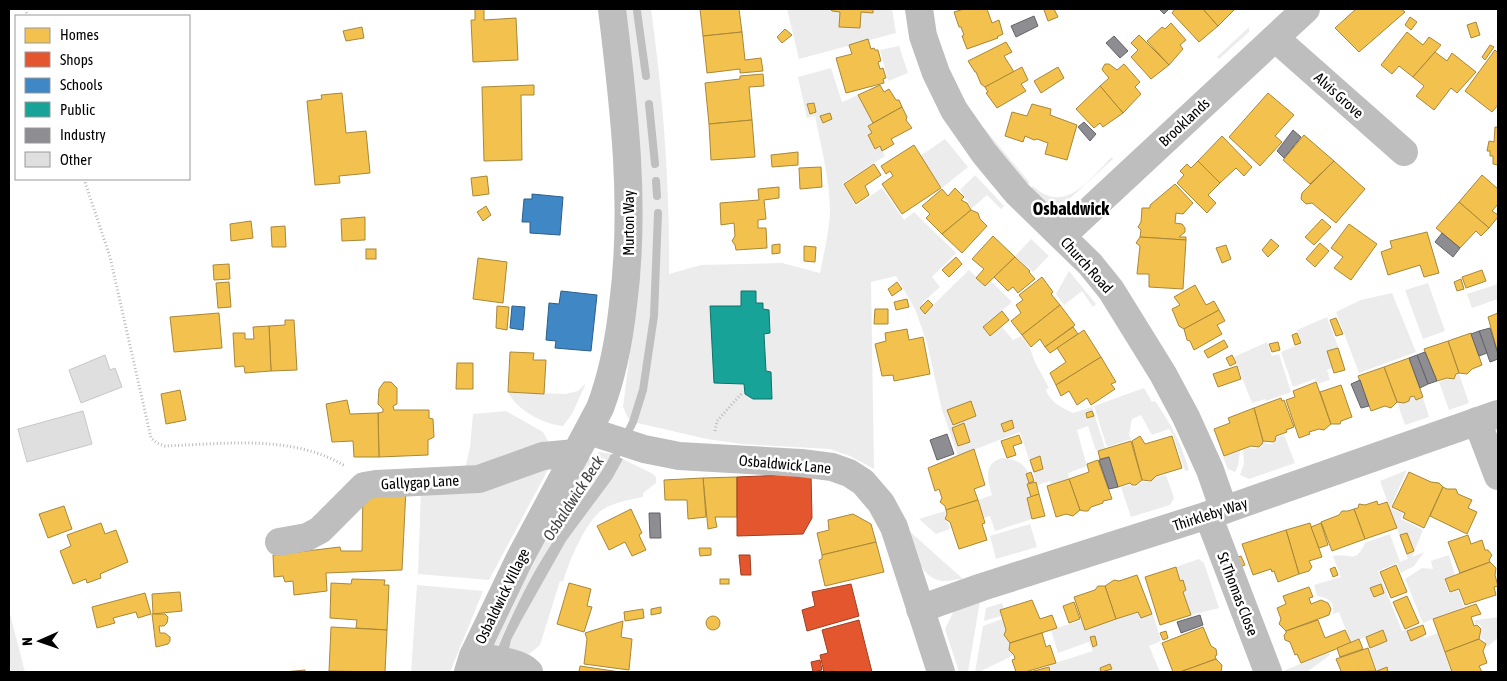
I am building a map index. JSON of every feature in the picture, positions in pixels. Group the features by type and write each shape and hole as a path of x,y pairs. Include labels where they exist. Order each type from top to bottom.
{"street":[{"name":"Murton Way","path":"591,441 610,382 618,348 629,242 630,207 623,96 612,9"},
{"name":"Church Road","path":"919,9 922,36 936,73 954,110 984,153 1017,193 1090,264 1111,290 1158,366 1186,417 1210,470 1216,513"},
{"name":"Brooklands","path":"1062,236 1306,9"},
{"name":"Alvis Grove","path":"1275,38 1404,152"},
{"name":"Thirkleby Way","path":"920,609 982,587 1216,513 1488,417"},
{"path":"1488,417 1498,476"},
{"name":"Osbaldwick Lane","path":"591,441 679,456 801,463 832,467 850,473 864,482 881,503 894,527 941,672"},
{"name":"Gallygap Lane","path":"279,542 307,537 320,530 364,486 479,479 591,441"},
{"name":"Osbaldwick Village","path":"494,665 519,560 591,441"},
{"name":"St Thomas Close","path":"1216,513 1268,672"}],"path":[{"path":"84,180 110,257 151,438 156,444 166,446 253,443 304,448 333,458 376,484"},
{"path":"710,459 717,420 742,393"}],"shaded area":[{"path":"624,9 651,9 665,141 669,274 701,265 782,263 820,273 829,224 828,185 815,116 807,118 798,77 831,68 842,102 858,95 873,123 868,126 872,133 868,136 875,148 880,146 885,156 843,183 856,206 882,188 904,220 914,212 956,253 932,277 940,287 922,303 928,310 969,270 985,286 990,280 1012,302 983,327 989,336 1001,326 1013,340 1021,336 1029,346 1049,388 1046,390 1054,401 1073,413 1092,407 1105,448 1096,451 1088,426 1077,430 1087,466 1068,473 1069,479 1051,484 1050,481 1037,485 1020,432 958,456 942,410 927,343 915,309 896,276 871,282 874,469 850,456 830,449 742,444 707,439 633,422 628,418 623,407 633,329"},
{"path":"787,9 830,9 840,12 839,27 860,28 861,12 872,13 873,9 892,9 896,33 799,59"},
{"path":"1249,27 1249,32 1219,59 1217,57"},
{"path":"899,46 908,73 888,81 880,50"},
{"path":"984,128 1030,183 1028,184 1017,174 981,130"},
{"path":"945,139 968,167 942,188 920,156"},
{"path":"1112,157 1113,159 1067,201 1058,205 1049,205 1031,188 1033,186 1045,194 1056,197 1066,196 1085,184"},
{"path":"975,175 1004,206 1001,209 987,195 971,209 960,190"},
{"path":"1031,239 1049,256 1033,272 1015,256"},
{"path":"1069,271 1096,304 1093,307 1082,291 1064,305 1056,294"},
{"path":"1428,283 1445,331 1423,339 1405,290"},
{"path":"1498,284 1498,299 1472,308 1467,294"},
{"path":"1392,293 1416,352 1359,373 1336,312 1361,300"},
{"path":"1327,317 1344,363 1327,370 1330,380 1317,384 1315,379 1293,387 1281,352 1302,343 1297,330"},
{"path":"1267,342 1272,356 1279,354 1291,392 1266,401 1265,399 1252,403 1234,357"},
{"path":"1459,374 1469,403 1449,410 1439,382 1447,379 1454,380"},
{"path":"586,383 572,414 563,426 555,425 531,415 512,399 508,392 565,394 578,391"},
{"path":"1144,388 1152,402 1155,401 1171,426 1183,451 1189,470 1185,471 1173,435 1169,429 1152,435 1141,415 1132,419 1129,435 1131,439 1107,447 1094,406"},
{"path":"1414,396 1416,400 1423,397 1429,417 1405,425 1397,402 1404,403"},
{"path":"506,411 543,432 549,443 464,473 470,447 473,414"},
{"path":"1284,435 1295,463 1249,479 1240,475 1244,463 1243,450 1250,447 1254,449 1261,447 1263,441 1273,444 1277,437"},
{"path":"1240,451 1238,466 1235,472 1228,469 1223,457"},
{"path":"599,452 611,454 538,565 499,644 499,651 487,646 588,459"},
{"path":"611,454 623,459 612,479 566,541 511,640 508,654 499,651 499,645 511,618 538,565"},
{"path":"1002,458 1011,459 1027,469 1031,481 1031,497 1027,498 1032,519 995,531 990,516 983,518 978,500 992,495 988,479 989,469 991,464"},
{"path":"623,459 653,474 656,477 656,483 643,493 643,497 612,505 596,515 578,543 563,582 560,581 540,645 529,654 521,657 508,654 511,640 566,541 612,479"},
{"path":"551,464 489,580 418,574 421,489"},
{"path":"1407,470 1390,508 1403,513 1401,519 1423,530 1412,557 1424,552 1414,566 1401,573 1397,563 1378,571 1402,631 1419,625 1424,638 1438,633 1451,672 1388,672 1386,667 1377,671 1365,637 1351,643 1339,612 1333,614 1332,604 1328,599 1317,596 1314,585 1341,577 1333,556 1356,556 1366,541 1390,534 1400,562 1408,559 1380,481"},
{"path":"1166,475 1174,498 1170,505 1131,517 1121,487 1129,485 1136,487 1142,482 1150,482 1156,477"},
{"path":"945,511 944,519 950,529 936,534 919,519"},
{"path":"1030,524 1037,547 996,559 990,536"},
{"path":"907,529 963,579 943,581 928,575 915,553"},
{"path":"1449,555 1455,575 1444,580 1449,593 1458,590 1464,607 1423,623 1405,579 1422,568 1433,569 1431,561"},
{"path":"1199,559 1204,563 1219,608 1191,615 1183,592 1186,590 1183,580 1180,581 1176,567"},
{"path":"417,585 483,591 450,672 411,672"},
{"path":"981,595 968,672 959,672 945,629 955,609"},
{"path":"1002,603 1004,609 1000,610 1001,616 984,621 986,608"},
{"path":"9,610 25,672 9,672"},
{"path":"1138,612 1141,618 1153,614 1161,641 1149,646 1160,672 1051,672 1049,665 1093,651 1089,642 1058,653 1051,630 1082,620 1086,629"},
{"path":"1498,617 1498,638 1487,647 1484,640 1480,638 1481,627 1475,624 1474,621"},
{"path":"1002,619 1006,630 1004,635 1011,645 1009,650 1014,655 979,672 975,672 983,626"},
{"path":"1328,652 1330,655 1307,672 1281,672"}],"building: Homes":[{"path":"475,9 484,9 484,20 516,18 518,60 473,62 471,20 475,20"},
{"path":"700,9 739,9 742,32 703,36"},
{"path":"830,9 873,9 873,13 861,12 860,28 839,27 840,12"},
{"path":"964,9 987,9 992,23 999,20 1003,34 998,38 967,49 962,36 964,35 954,12"},
{"path":"1054,9 1058,17 1048,21 1044,10"},
{"path":"1175,9 1203,9 1218,26 1199,42 1172,13"},
{"path":"1203,9 1235,9 1218,26"},
{"path":"1356,9 1401,9 1405,12 1359,52 1335,28"},
{"path":"1410,17 1417,22 1411,30 1405,25"},
{"path":"1476,22 1480,35 1471,38 1467,25"},
{"path":"1171,23 1186,40 1180,45 1183,49 1169,65 1147,41 1162,27 1165,29"},
{"path":"362,27 364,38 346,41 343,31"},
{"path":"785,29 792,35 782,43 777,37"},
{"path":"742,32 745,60 761,58 763,71 740,73 740,69 707,73 703,36"},
{"path":"1407,32 1423,45 1429,37 1441,45 1413,77 1399,66 1392,74 1381,65"},
{"path":"1139,35 1169,65 1151,79 1131,57 1138,50 1131,43"},
{"path":"868,39 871,49 878,50 881,61 878,62 880,69 883,68 886,78 883,79 884,83 846,93 836,58 852,54 849,45"},
{"path":"1006,42 1012,52 1004,56 1014,72 985,87 981,84 976,72 968,61"},
{"path":"1490,45 1494,47 1485,60 1482,57"},
{"path":"1495,50 1498,53 1498,105 1492,112 1465,91"},
{"path":"1435,52 1447,61 1452,53 1476,72 1457,93 1451,88 1434,110 1416,96 1424,86 1413,77"},
{"path":"1105,64 1109,64 1117,70 1124,64 1140,82 1135,87 1141,94 1123,113 1100,86 1109,78 1102,69"},
{"path":"1022,67 1028,80 1021,84 1026,91 997,108 986,93 988,92 985,87"},
{"path":"1058,67 1064,78 1041,93 1034,81"},
{"path":"763,74 764,86 749,87 752,120 709,124 705,83 740,79 740,76"},
{"path":"534,85 534,95 521,95 522,160 484,161 482,87"},
{"path":"880,85 884,92 889,89 896,100 899,100 902,107 873,123 858,95"},
{"path":"1100,86 1123,113 1103,127 1100,123 1094,128 1076,109"},
{"path":"342,93 346,133 366,131 370,173 339,176 340,183 315,185 307,101 322,99 321,95"},
{"path":"1268,93 1294,115 1275,136 1282,142 1260,166 1229,137"},
{"path":"814,103 816,112 810,114 807,104"},
{"path":"1032,104 1051,109 1050,115 1077,125 1067,160 1045,154 1048,143 1025,136 1023,142 1005,136 1012,112 1027,116"},
{"path":"902,107 907,117 906,120 912,128 891,139 894,144 882,151 880,146 875,149 868,135 872,133 868,126"},
{"path":"830,113 832,119 823,123 820,116"},
{"path":"752,120 755,157 711,160 709,124"},
{"path":"1495,127 1498,127 1498,165 1493,164 1493,156 1490,156 1490,151 1487,151 1489,141 1494,142"},
{"path":"1304,135 1334,161 1310,184 1283,160"},
{"path":"1222,136 1252,167 1244,176 1236,168 1220,183 1198,161"},
{"path":"914,145 941,188 902,214 882,184 893,176 890,171 886,174 881,166"},
{"path":"798,152 798,165 772,167 771,155"},
{"path":"1198,161 1220,183 1208,195 1216,203 1207,213 1177,183 1184,175 1180,171 1187,164 1191,168"},
{"path":"1334,161 1365,189 1336,223 1312,203 1306,204 1301,199 1302,193"},
{"path":"874,164 881,175 865,186 869,195 856,204 844,184"},
{"path":"821,167 822,187 800,189 799,168"},
{"path":"1482,175 1498,189 1498,204 1492,211 1498,217 1489,228 1459,202"},
{"path":"487,176 489,194 473,196 471,178"},
{"path":"1175,184 1193,203 1183,214 1176,213 1175,223 1182,224 1185,228 1185,232 1179,237 1186,237 1186,240 1140,237 1141,230 1138,227 1141,222 1142,208 1150,208 1150,205"},
{"path":"779,187 779,198 764,200 766,219 758,220 758,228 766,228 767,248 736,250 732,241 735,236 734,223 721,225 720,203 759,200 758,189"},
{"path":"955,188 964,197 961,200 967,203 971,210 942,234 926,218 930,214 922,206 942,189 948,196"},
{"path":"1459,202 1489,228 1481,236 1476,231 1460,248 1436,228"},
{"path":"486,206 491,215 483,221 477,212"},
{"path":"971,210 978,213 980,219 987,226 962,253 942,234"},
{"path":"365,217 365,240 342,241 341,219"},
{"path":"1322,219 1331,227 1314,245 1305,237"},
{"path":"251,221 253,238 231,241 230,224"},
{"path":"1349,224 1377,244 1351,280 1334,268 1343,257 1331,248"},
{"path":"285,226 286,247 272,247 271,227"},
{"path":"1427,232 1439,273 1424,277 1420,265 1388,275 1381,252 1392,248 1390,241"},
{"path":"993,236 1015,257 985,286 976,278 984,269 972,259"},
{"path":"1140,237 1186,240 1183,289 1149,287 1149,274 1137,274 1140,246 1136,243"},
{"path":"1271,239 1279,246 1268,257 1262,250"},
{"path":"1320,243 1329,251 1315,267 1306,259"},
{"path":"780,244 780,253 772,254 772,245"},
{"path":"1226,245 1231,259 1222,263 1216,248"},
{"path":"804,246 816,247 815,262 804,261"},
{"path":"366,249 376,249 376,259 366,259"},
{"path":"956,257 962,264 949,277 942,270"},
{"path":"1015,257 1030,271 1035,279 1018,293 1013,287 1008,291 994,277"},
{"path":"478,258 507,262 503,303 473,299"},
{"path":"229,264 230,279 214,280 213,265"},
{"path":"1482,270 1486,281 1466,288 1462,277"},
{"path":"1042,277 1053,292 1051,294 1060,305 1022,335 1011,321 1021,313 1016,305 1023,300 1019,295"},
{"path":"1461,279 1464,289 1457,291 1454,282"},
{"path":"229,282 231,307 218,308 216,283"},
{"path":"897,282 902,289 892,296 888,289"},
{"path":"1195,285 1206,305 1214,301 1219,310 1184,329 1179,326 1172,309 1180,305 1174,297"},
{"path":"907,299 909,307 896,310 894,302"},
{"path":"928,300 933,305 925,314 920,308"},
{"path":"1060,305 1075,325 1045,347 1040,339 1031,347 1022,335"},
{"path":"497,306 509,307 507,330 496,328"},
{"path":"875,309 888,309 888,324 874,324"},
{"path":"1219,310 1225,321 1217,325 1222,334 1194,350 1190,341 1187,340 1184,329"},
{"path":"1002,311 1009,320 990,336 983,327"},
{"path":"219,313 222,348 174,352 170,317"},
{"path":"1498,313 1498,354 1488,317"},
{"path":"1336,318 1343,334 1336,336 1330,320"},
{"path":"285,320 294,320 297,370 271,371 269,326 285,325"},
{"path":"269,326 271,371 245,373 244,366 235,367 233,333 245,333 245,339 254,339 253,327"},
{"path":"1073,327 1078,334 1050,353 1045,347"},
{"path":"907,329 909,340 923,337 930,374 894,381 893,375 882,376 875,344 886,341 885,333"},
{"path":"1084,330 1101,357 1056,385 1050,373 1066,362 1057,348"},
{"path":"1297,333 1301,343 1295,345 1292,335"},
{"path":"1471,333 1482,365 1472,369 1467,374 1459,373 1448,341"},
{"path":"1224,340 1228,347 1208,358 1204,351"},
{"path":"1448,341 1459,373 1456,374 1454,379 1447,378 1437,381 1424,349"},
{"path":"1278,342 1280,350 1272,352 1269,344"},
{"path":"1338,348 1345,370 1334,373 1327,351"},
{"path":"510,352 534,353 533,360 546,360 544,394 508,392"},
{"path":"1232,355 1236,363 1230,366 1226,358"},
{"path":"1101,357 1116,382 1111,384 1115,389 1091,405 1087,398 1077,405 1069,391 1061,396 1056,385"},
{"path":"1409,358 1423,397 1416,400 1414,396 1404,403 1397,402 1384,367"},
{"path":"457,363 473,363 473,389 456,389"},
{"path":"1237,366 1241,379 1218,387 1213,374"},
{"path":"1384,367 1397,402 1391,408 1385,406 1371,411 1358,376"},
{"path":"384,382 391,382 397,388 397,404 393,406 394,410 429,410 429,418 433,419 434,437 428,440 428,455 379,457 378,413 383,412 383,409 378,404 379,389"},
{"path":"1316,382 1331,424 1324,430 1319,429 1309,432 1310,434 1299,438 1286,400 1295,397 1293,391"},
{"path":"1341,385 1352,417 1341,421 1340,424 1331,424 1320,392"},
{"path":"180,390 186,420 166,424 161,394"},
{"path":"1281,398 1282,401 1284,400 1294,427 1276,436 1273,442 1263,441 1254,408"},
{"path":"347,400 350,414 378,413 379,457 354,457 353,441 332,442 326,404"},
{"path":"971,401 976,416 953,425 947,410"},
{"path":"1254,408 1263,441 1262,444 1259,447 1251,446 1224,456 1214,429 1230,423 1228,418"},
{"path":"1092,411 1094,416 1087,418 1086,413"},
{"path":"1012,420 1014,428 1004,432 1001,424"},
{"path":"964,423 970,442 958,446 952,428"},
{"path":"1019,435 1022,443 1013,446 1016,455 1007,458 1001,441"},
{"path":"1140,436 1145,444 1172,436 1182,468 1156,476 1151,481 1142,480 1132,441"},
{"path":"1131,441 1142,480 1136,485 1130,483 1118,487 1109,457 1100,459 1098,451"},
{"path":"974,449 985,485 974,489 978,500 946,510 945,506 940,502 942,498 939,489 935,491 928,468"},
{"path":"1040,456 1043,469 1034,472 1030,460"},
{"path":"1098,460 1112,499 1091,507 1088,511 1080,510 1069,479 1089,472 1087,464"},
{"path":"1031,472 1034,481 1029,483 1026,474"},
{"path":"1409,472 1431,482 1439,483 1443,487 1424,528 1403,518 1405,513 1392,507"},
{"path":"737,477 737,517 715,517 717,527 708,529 703,478"},
{"path":"703,478 706,517 688,519 687,500 665,500 664,480"},
{"path":"1069,479 1080,510 1073,516 1066,514 1056,517 1047,486"},
{"path":"1036,482 1039,494 1031,497 1027,484"},
{"path":"1443,487 1456,489 1458,494 1472,500 1468,508 1477,512 1467,534 1430,516"},
{"path":"363,489 406,489 402,570 326,573 327,591 294,595 293,581 285,582 283,576 274,577 273,555 340,547 341,551 362,551"},
{"path":"1039,494 1045,516 1032,519 1027,498"},
{"path":"978,500 985,523 982,524 987,540 959,549 950,522 945,519 946,510"},
{"path":"1377,501 1378,505 1387,502 1397,528 1365,539 1354,509 1358,508 1359,504 1365,505"},
{"path":"64,506 72,529 48,538 39,514"},
{"path":"631,509 642,533 639,535 646,550 632,556 625,542 609,550 597,526"},
{"path":"1354,509 1365,539 1332,551 1321,522 1339,515 1342,511"},
{"path":"853,514 871,524 876,542 822,555 817,533 829,530 828,520"},
{"path":"101,523 105,534 116,530 128,562 100,574 101,578 87,583 86,579 73,584 60,551 71,546 67,535"},
{"path":"1310,523 1322,557 1309,561 1312,567 1309,571 1299,574 1286,530"},
{"path":"1321,523 1328,545 1319,548 1311,527"},
{"path":"1286,530 1299,574 1278,582 1274,571 1272,572 1271,569 1253,575 1242,544"},
{"path":"1407,533 1414,551 1407,554 1400,535"},
{"path":"1468,535 1471,544 1482,540 1485,550 1488,550 1492,555 1489,560 1490,562 1460,573 1448,542"},
{"path":"876,542 884,572 825,586 819,560 822,559 822,555"},
{"path":"699,548 711,548 711,555 700,556"},
{"path":"1241,556 1245,565 1240,567 1236,558"},
{"path":"1490,562 1496,568 1495,575 1498,586 1494,587 1496,595 1465,605 1459,589 1450,592 1445,579"},
{"path":"1396,565 1407,592 1391,598 1380,572"},
{"path":"1176,567 1180,581 1183,580 1186,590 1183,592 1191,615 1160,625 1145,577"},
{"path":"1335,567 1338,575 1333,577 1330,569"},
{"path":"1137,575 1152,614 1141,618 1138,612 1116,619 1105,586 1114,580 1119,581"},
{"path":"352,579 385,580 384,585 389,585 387,630 356,628 357,620 330,618 331,583 351,584"},
{"path":"720,579 729,579 729,584 720,584"},
{"path":"569,583 591,589 587,606 592,607 584,632 557,624"},
{"path":"1381,584 1384,593 1374,597 1370,588"},
{"path":"1098,586 1105,586 1116,619 1085,630 1074,597 1095,590"},
{"path":"1309,587 1313,597 1309,598 1311,604 1321,600 1328,603 1331,609 1329,615 1286,631 1279,624 1281,619 1277,608 1286,604 1283,596"},
{"path":"180,592 182,611 153,614 152,594"},
{"path":"145,593 151,614 138,618 136,612 113,618 115,623 97,628 92,607"},
{"path":"1407,596 1419,623 1405,629 1393,602"},
{"path":"1032,600 1040,619 1052,615 1057,628 1010,643 1004,635 1006,630 1000,610"},
{"path":"1074,602 1080,619 1069,623 1063,606"},
{"path":"1476,604 1481,614 1471,617 1474,626 1477,625 1481,629 1479,639 1445,652 1433,619"},
{"path":"661,607 661,613 651,615 651,609"},
{"path":"643,609 644,618 625,621 624,612"},
{"path":"152,614 165,614 168,617 167,623 164,626 159,626 160,633 165,633 170,637 168,644 156,647"},
{"path":"713,616 718,618 720,623 718,628 713,630 708,628 706,623 708,618"},
{"path":"1318,620 1325,638 1345,630 1351,643 1301,663 1297,654 1295,655 1290,642 1285,640 1284,635 1286,631"},
{"path":"623,621 621,637 632,639 629,670 584,664 587,639 585,633"},
{"path":"1423,625 1426,634 1411,641 1407,631"},
{"path":"331,627 387,630 385,672 329,671"},
{"path":"1203,627 1211,646 1216,649 1216,659 1180,672 1173,672 1162,643"},
{"path":"1383,630 1387,641 1370,648 1366,637"},
{"path":"1166,631 1168,638 1163,640 1160,633"},
{"path":"1042,633 1046,647 1050,645 1056,663 1025,672 1016,672 1012,660 1015,659 1014,655 1009,650 1010,643"},
{"path":"1095,636 1097,645 1093,647 1090,637"},
{"path":"1359,639 1363,649 1340,657 1337,648"},
{"path":"1479,639 1486,644 1483,651 1487,663 1479,666 1482,672 1452,672 1445,652"},
{"path":"1368,648 1376,671 1339,672 1341,671 1336,659"},
{"path":"1216,659 1222,665 1221,672 1180,672"},
{"path":"1110,664 1112,669 1101,672 1100,668"},
{"path":"580,666 620,672 579,672"},
{"path":"1049,667 1050,672 1030,672"},
{"path":"1387,667 1388,672 1374,672 1377,671"},
{"path":"305,670 305,672 284,672"}],"building: Shops":[{"path":"811,474 812,518 803,534 737,536 737,477"},
{"path":"739,555 750,555 751,575 741,575"},
{"path":"851,584 859,616 807,631 802,610 815,606 812,592"},
{"path":"859,620 872,672 824,672 820,655 828,653 822,630"},
{"path":"820,660 822,670 813,672 811,662"}],"building: Schools":[{"path":"532,194 563,197 560,235 530,233 530,222 522,222 524,199 532,199"},
{"path":"561,291 597,295 591,351 555,348 556,341 546,340 549,303 559,304"},
{"path":"512,306 525,307 523,330 510,328"}],"building: Public":[{"path":"741,291 756,291 756,303 763,303 763,309 769,310 770,333 764,334 766,371 771,372 772,399 753,399 745,394 744,384 714,383 710,306 741,306"}],"building: Industry":[{"path":"1159,9 1169,9 1164,14"},
{"path":"1034,16 1038,26 1016,37 1011,26"},
{"path":"1114,36 1128,51 1120,58 1106,43"},
{"path":"1084,122 1096,134 1090,141 1078,127"},
{"path":"1293,130 1301,137 1284,158 1277,151"},
{"path":"1442,233 1460,248 1453,257 1435,242"},
{"path":"1490,328 1498,359 1490,362 1479,331"},
{"path":"1479,331 1487,353 1479,356 1471,334"},
{"path":"1425,352 1437,381 1428,384 1417,355"},
{"path":"1417,355 1428,384 1420,388 1409,358"},
{"path":"1360,380 1369,406 1361,408 1351,384"},
{"path":"947,434 954,454 937,460 930,440"},
{"path":"1109,457 1118,487 1109,489 1099,460"},
{"path":"649,513 660,513 661,538 650,538"},
{"path":"1200,615 1203,625 1181,633 1177,622"}],"building: Other":[{"path":"105,355 110,370 115,368 122,387 81,403 69,370"},
{"path":"83,411 92,444 27,462 18,429"}],"waterway":[{"name":"Osbaldwick Beck","path":"637,11 646,76"},
{"name":"Osbaldwick Beck","path":"649,104 655,164"},
{"name":"Osbaldwick Beck","path":"656,181 657,196"},
{"name":"Osbaldwick Beck","path":"611,466 633,422 643,390 654,316 658,213"}],"district":[{"name":"Osbaldwick","path":"1071,208"}]}
